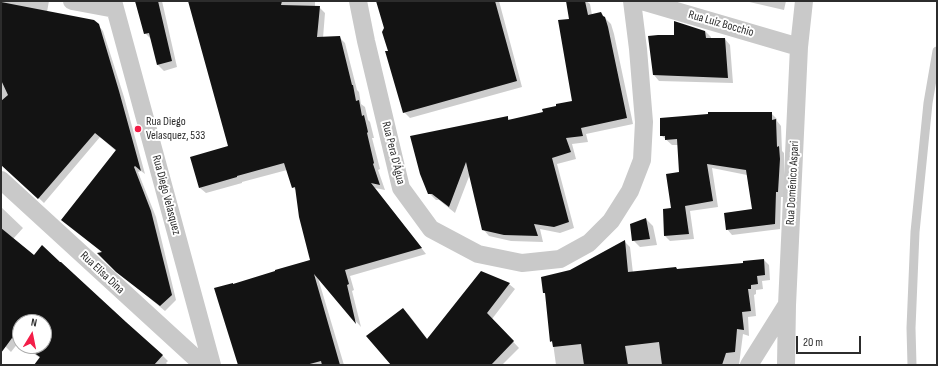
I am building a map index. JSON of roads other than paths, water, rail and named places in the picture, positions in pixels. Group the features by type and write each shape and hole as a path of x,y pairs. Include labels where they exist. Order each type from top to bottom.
{"street":[{"path":"72,1 114,5"},
{"name":"Rua Pera D'Água","path":"358,1 401,188 431,229 478,254 522,263 560,259 589,243 611,221 630,191 642,160 644,122 638,49 632,1"},
{"name":"Rua Luiz Bocchio","path":"642,1 799,47"},
{"name":"Rua Domênico Aspari","path":"786,365 787,305 799,47 804,1"},
{"name":"Rua Diego Velasquez","path":"114,5 212,365"},
{"name":"Rua Elisa Dina","path":"1,180 203,365"},
{"path":"749,365 787,305"}],"lane":[{"path":"912,365 910,328 915,232 928,103 937,52"}],"place":[{"name":"Rua Diego Velasquez, 533","path":"138,129"}]}
